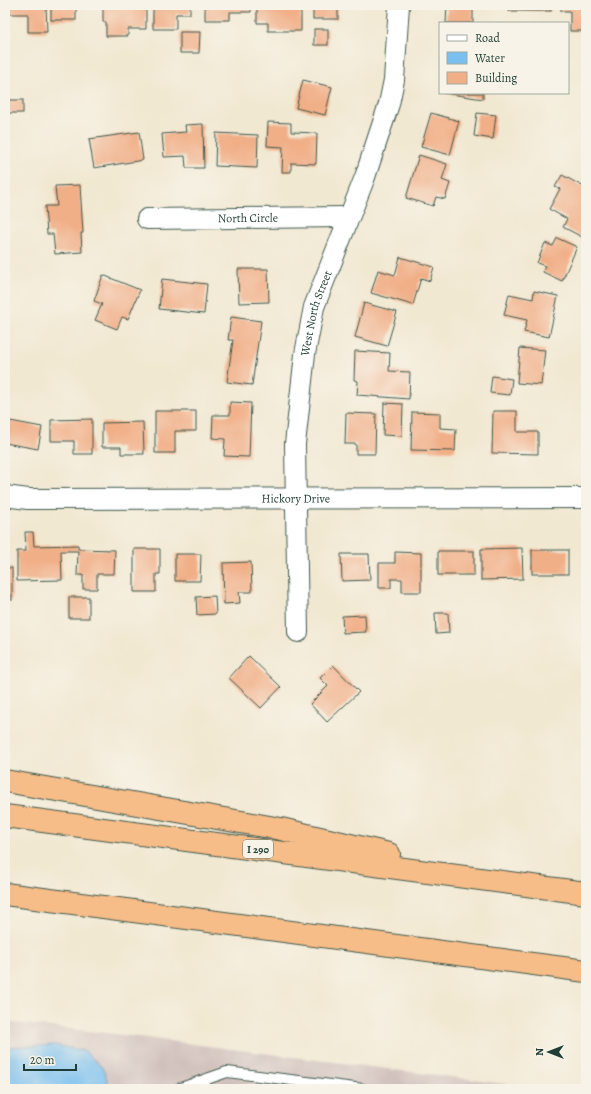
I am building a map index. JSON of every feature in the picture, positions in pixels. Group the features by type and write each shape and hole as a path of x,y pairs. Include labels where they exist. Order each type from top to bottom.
{"highway":[{"path":"5,781 281,829 511,882"},
{"name":"I 290","path":"5,816 586,893"},
{"path":"5,894 586,971"}],"street":[{"name":"West North Street","path":"298,632 295,444 305,354 314,307 365,177 389,104 394,80 399,5"},
{"name":"North Circle","path":"147,219 349,217"},
{"name":"Hickory Drive","path":"5,496 28,499 586,498"}],"lane":[{"path":"178,1089 227,1072 362,1089"}],"shaded area":[{"path":"5,1022 107,1033 545,1089 5,1089"}],"water":[{"path":"55,1045 84,1051 102,1067 107,1079 107,1089 5,1089 5,1047"}],"building":[{"path":"5,5 46,5 47,32 28,32 28,14 5,14"},
{"path":"51,5 76,5 76,20 51,20"},
{"path":"103,5 128,5 128,8 146,7 146,29 128,29 128,36 106,36 106,22 103,22"},
{"path":"153,5 190,5 190,14 176,14 176,29 153,29"},
{"path":"205,5 251,5 251,12 230,12 230,20 205,20"},
{"path":"257,5 301,7 301,31 268,31 268,23 257,23"},
{"path":"313,5 338,5 338,19 313,19"},
{"path":"447,5 473,5 473,22 446,22"},
{"path":"509,5 551,5 551,11 509,11"},
{"path":"561,5 586,5 586,31 570,31 570,11 561,11"},
{"path":"314,29 328,29 328,45 314,45"},
{"path":"180,32 200,32 199,53 180,53"},
{"path":"303,80 332,87 325,115 296,108"},
{"path":"450,94 483,94 483,99"},
{"path":"6,100 23,100 23,113 6,113"},
{"path":"431,113 459,121 450,155 421,147"},
{"path":"477,113 496,115 493,139 474,136"},
{"path":"268,122 291,123 291,132 317,133 316,164 291,163 291,172 282,172 283,147 267,146"},
{"path":"203,124 204,168 186,168 185,156 164,157 162,134 186,132 185,125"},
{"path":"139,132 143,160 94,168 89,139"},
{"path":"216,133 258,135 257,168 215,166"},
{"path":"419,155 447,164 442,180 450,183 445,199 436,197 433,206 406,198"},
{"path":"562,175 586,188 586,231 582,237 563,227 567,219 549,209 560,189 555,187"},
{"path":"80,185 83,233 81,233 82,252 55,254 53,234 47,234 45,206 57,206 55,186"},
{"path":"557,238 577,247 562,281 543,272 545,266 537,263 545,243 553,246"},
{"path":"400,257 434,267 430,281 421,278 413,305 371,293 378,270 395,275"},
{"path":"238,269 268,269 269,302 239,303"},
{"path":"103,275 140,290 128,319 122,317 117,329 95,320 102,304 94,301"},
{"path":"162,279 207,284 204,314 159,309"},
{"path":"534,291 558,296 549,337 524,332 527,320 504,315 509,294 533,299"},
{"path":"364,303 397,312 387,346 355,337"},
{"path":"231,317 261,321 252,385 227,382 233,340 228,340"},
{"path":"520,348 545,350 541,385 517,383"},
{"path":"355,351 390,353 389,371 410,372 409,399 357,395 358,381 354,380"},
{"path":"492,376 512,379 510,395 490,393"},
{"path":"230,402 251,403 249,457 224,456 225,439 212,438 213,415 230,415"},
{"path":"384,403 403,404 402,436 383,435"},
{"path":"155,411 196,411 196,431 175,431 175,453 155,453"},
{"path":"493,411 517,411 517,432 538,432 538,454 492,453"},
{"path":"412,412 440,413 440,428 456,429 455,451 411,450"},
{"path":"346,413 376,414 375,454 356,454 356,444 345,444"},
{"path":"92,419 92,454 74,454 74,441 51,441 51,420"},
{"path":"5,420 42,427 38,449 5,443"},
{"path":"143,422 144,454 121,454 121,447 102,447 102,423"},
{"path":"25,532 33,532 34,546 78,545 78,549 115,550 114,574 97,574 97,589 83,589 83,575 77,575 78,551 61,551 62,580 17,581 17,551 26,551"},
{"path":"522,548 523,579 481,580 481,549"},
{"path":"134,549 160,549 160,574 156,574 156,592 134,592"},
{"path":"532,550 568,550 568,574 532,574"},
{"path":"584,550 586,550 586,586 584,586"},
{"path":"438,551 474,551 474,575 438,575"},
{"path":"395,552 421,553 421,592 402,592 402,579 391,579 391,588 379,588 379,563 395,563"},
{"path":"175,554 201,554 200,581 175,581"},
{"path":"341,554 369,554 370,580 342,581"},
{"path":"251,562 252,592 239,592 240,603 224,604 223,563"},
{"path":"5,568 12,568 12,600 5,600"},
{"path":"215,596 216,614 197,615 196,597"},
{"path":"69,597 89,597 89,618 69,618"},
{"path":"435,613 448,613 449,633 436,634"},
{"path":"365,615 366,632 343,633 342,616"},
{"path":"249,656 281,687 261,708 229,678"},
{"path":"333,665 359,692 327,722 310,704 328,686 320,678"}]}
